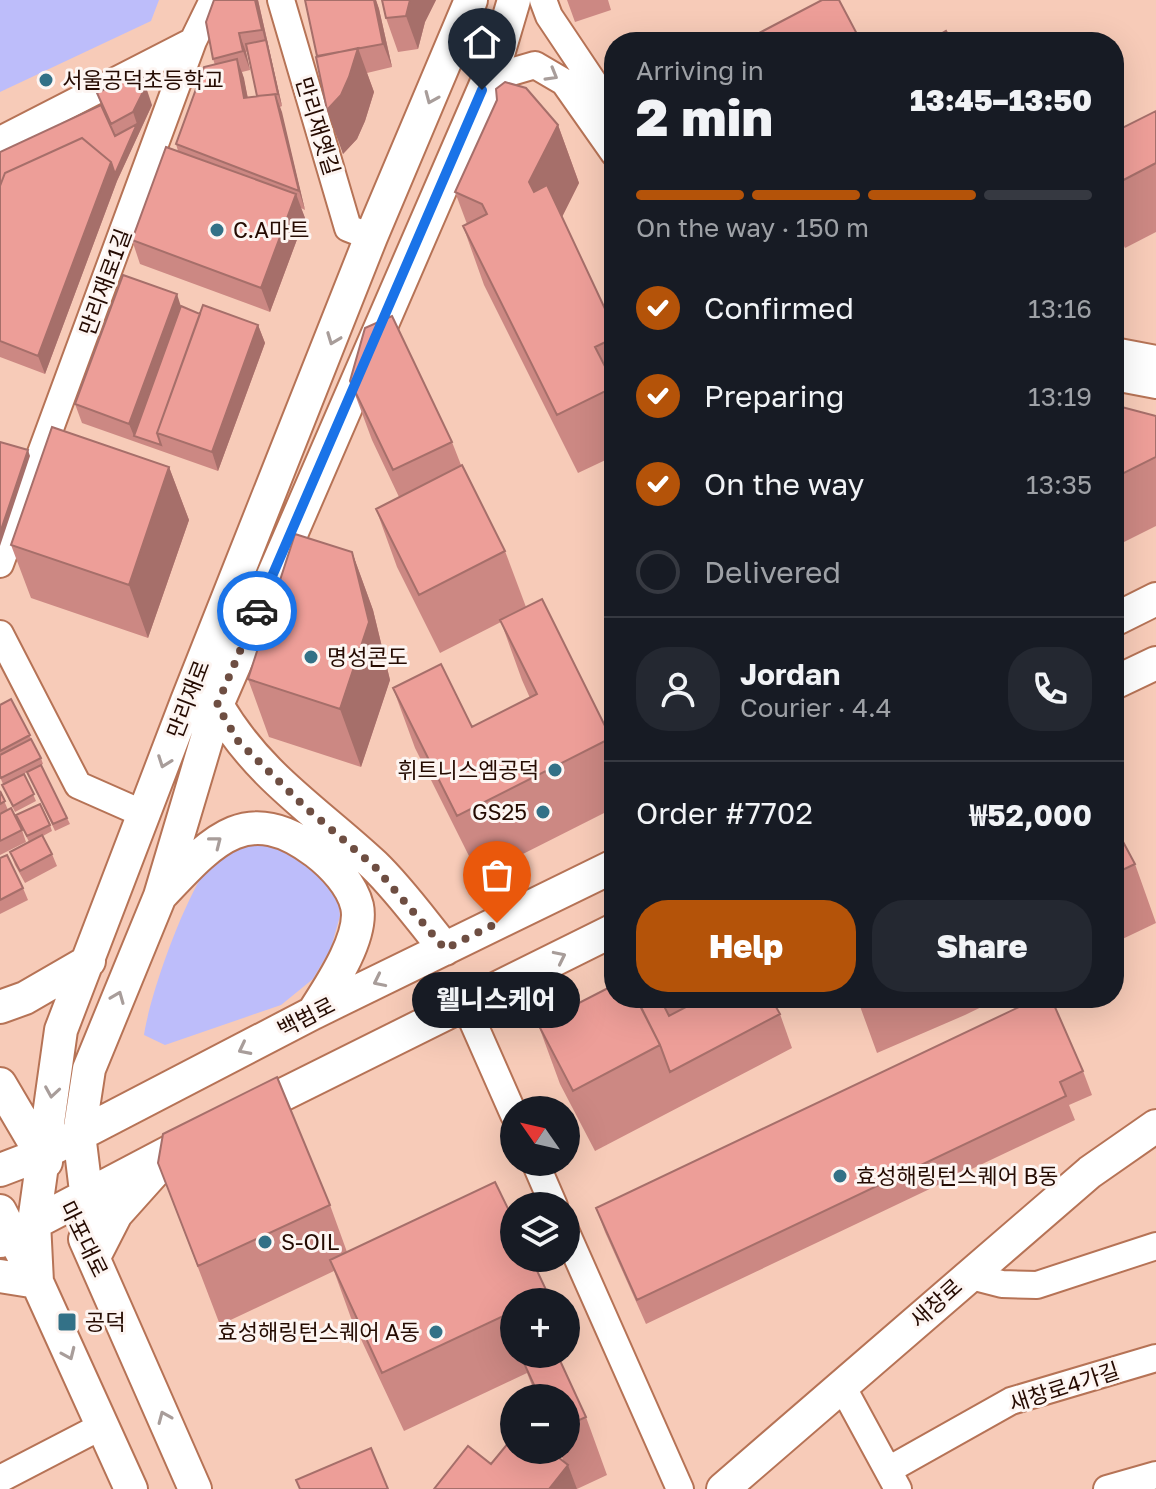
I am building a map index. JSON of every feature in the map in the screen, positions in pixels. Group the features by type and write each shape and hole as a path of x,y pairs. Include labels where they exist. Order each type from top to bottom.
{"main road":[{"name":"만리재로","path":"12,1227 42,1154 61,1030 146,815 187,701 371,237 471,0"},
{"name":"만리재로","path":"77,1198 79,1134 89,1069 160,896 217,705 496,61 514,0"},
{"path":"1124,615 1156,599"},
{"path":"1124,678 1156,663"},
{"path":"217,705 238,741 305,807 375,867 445,949"},
{"path":"160,896 224,835 246,827 270,828 295,837 321,856 344,879 357,907 352,938 339,971 313,1013"},
{"name":"백범로","path":"0,1170 42,1154 313,1013 604,871"},
{"path":"131,1489 12,1227 77,1198 604,935"},
{"path":"0,1007 25,998 89,961"},
{"name":"마포대로","path":"0,1084 42,1154 77,1198 94,1257 195,1489"},
{"name":"새창로","path":"723,1489 967,1275 1090,1172 1156,1126"},
{"path":"94,1257 116,1214 173,1150"},
{"path":"0,1276 37,1282"}],"street":[{"name":"만리재로1길","path":"0,564 193,41 213,0"},
{"name":"만리재옛길","path":"281,0 348,228 371,237"},
{"path":"543,0 556,26 604,98"},
{"path":"0,140 193,41"},
{"path":"482,90 511,72 535,65 564,82 604,139"},
{"path":"1124,353 1156,359"},
{"path":"1124,379 1156,385"},
{"path":"0,634 78,785 146,815"},
{"path":"465,1004 506,1096"},
{"path":"967,1275 1002,1284 1037,1285 1156,1246"},
{"path":"580,1264 680,1489"},
{"name":"새창로4가길","path":"894,1479 1011,1401 1156,1358"},
{"path":"842,1386 894,1479"},
{"path":"0,1479 102,1426"},
{"path":"1107,1489 1156,1475"}],"shaded area":[{"path":"0,0 159,0 151,21 0,92"},
{"path":"241,838 291,843 337,889 340,916 331,948 313,979 281,1005 165,1045 144,1035 154,993 173,938 208,866 222,850"}],"building":[{"path":"214,0 255,0 262,30 239,33 243,51 213,59 206,22"},
{"path":"305,0 374,0 383,44 317,56"},
{"path":"382,0 410,0 406,16 386,18"},
{"path":"822,0 839,0 856,32 761,32"},
{"path":"266,40 278,94 257,96 246,44"},
{"path":"358,48 341,95 327,110 316,57"},
{"path":"237,59 244,98 275,94 299,191 176,144 204,67"},
{"path":"141,72 146,86 133,112 111,124 97,93"},
{"path":"505,82 526,88 558,125 529,182 534,192 547,185 604,307 604,343 595,347 604,365 604,392 557,415 463,226 487,214 482,204 455,192 497,100 496,89"},
{"path":"101,105 115,136 137,124 115,174 111,162 82,138 5,173 0,186 0,152"},
{"path":"1156,111 1156,163 1124,180 1124,127"},
{"path":"82,138 111,162 38,356 0,341 0,186 5,173"},
{"path":"166,147 296,194 261,288 132,240"},
{"path":"123,275 177,294 129,424 75,404"},
{"path":"203,305 258,325 212,452 157,433"},
{"path":"181,306 200,314 157,433 161,445 134,436"},
{"path":"392,316 452,442 393,470 350,381 365,328"},
{"path":"1124,408 1156,416 1156,457 1124,473"},
{"path":"52,427 169,467 129,585 11,545"},
{"path":"0,442 28,450 0,533"},
{"path":"462,465 505,551 419,595 376,509"},
{"path":"295,534 352,552 369,622 340,709 248,679"},
{"path":"542,599 604,724 604,742 457,816 393,688 441,664 472,727 537,694 500,620"},
{"path":"11,699 30,735 0,751 0,705"},
{"path":"31,739 41,758 1,778 0,755"},
{"path":"41,765 67,818 53,824 27,772"},
{"path":"24,774 34,794 13,806 2,785"},
{"path":"40,804 50,825 27,836 16,815"},
{"path":"11,808 22,830 0,841 0,814"},
{"path":"42,835 52,854 20,871 10,852"},
{"path":"1124,844 1135,864 1124,869"},
{"path":"7,855 23,888 0,900 0,858"},
{"path":"604,990 604,1008 641,1008 660,1045 573,1091 538,1024"},
{"path":"642,1008 665,1008 669,1016 684,1008 777,1008 780,1014 670,1072"},
{"name":"효성해링턴스퀘어 B동","path":"1017,1008 1055,1008 1083,1071 1060,1082 1066,1096 637,1300 596,1208"},
{"path":"277,1077 330,1205 198,1266 158,1163 163,1134"},
{"path":"495,1182 500,1192 500,1272 538,1272 545,1288 500,1288 500,1318 382,1373 330,1260"},
{"path":"526,1368 563,1368 571,1384 534,1384"},
{"path":"580,1404 586,1417 580,1420"},
{"path":"468,1446 491,1464 500,1453 500,1464 568,1465 549,1489 434,1489"},
{"path":"371,1448 388,1489 300,1489 296,1480"}],"way so far":[{"path":"257,611 217,705 238,741 305,807 375,867 445,949 497,923"}],"place":[{"name":"서울공덕초등학교","path":"46,80"},
{"name":"C.A마트","path":"217,230"},
{"name":"명성콘도","path":"311,657"},
{"name":"휘트니스엠공덕","path":"555,770"},
{"name":"GS25","path":"543,812"},
{"name":"웰니스케어","path":"497,923"},
{"name":"효성해링턴스퀘어 B동","path":"840,1176"},
{"name":"S-OIL","path":"265,1242"},
{"name":"공덕","path":"67,1322"},
{"name":"효성해링턴스퀘어 A동","path":"436,1332"}],"route":[{"path":"257,611 482,90"}]}
